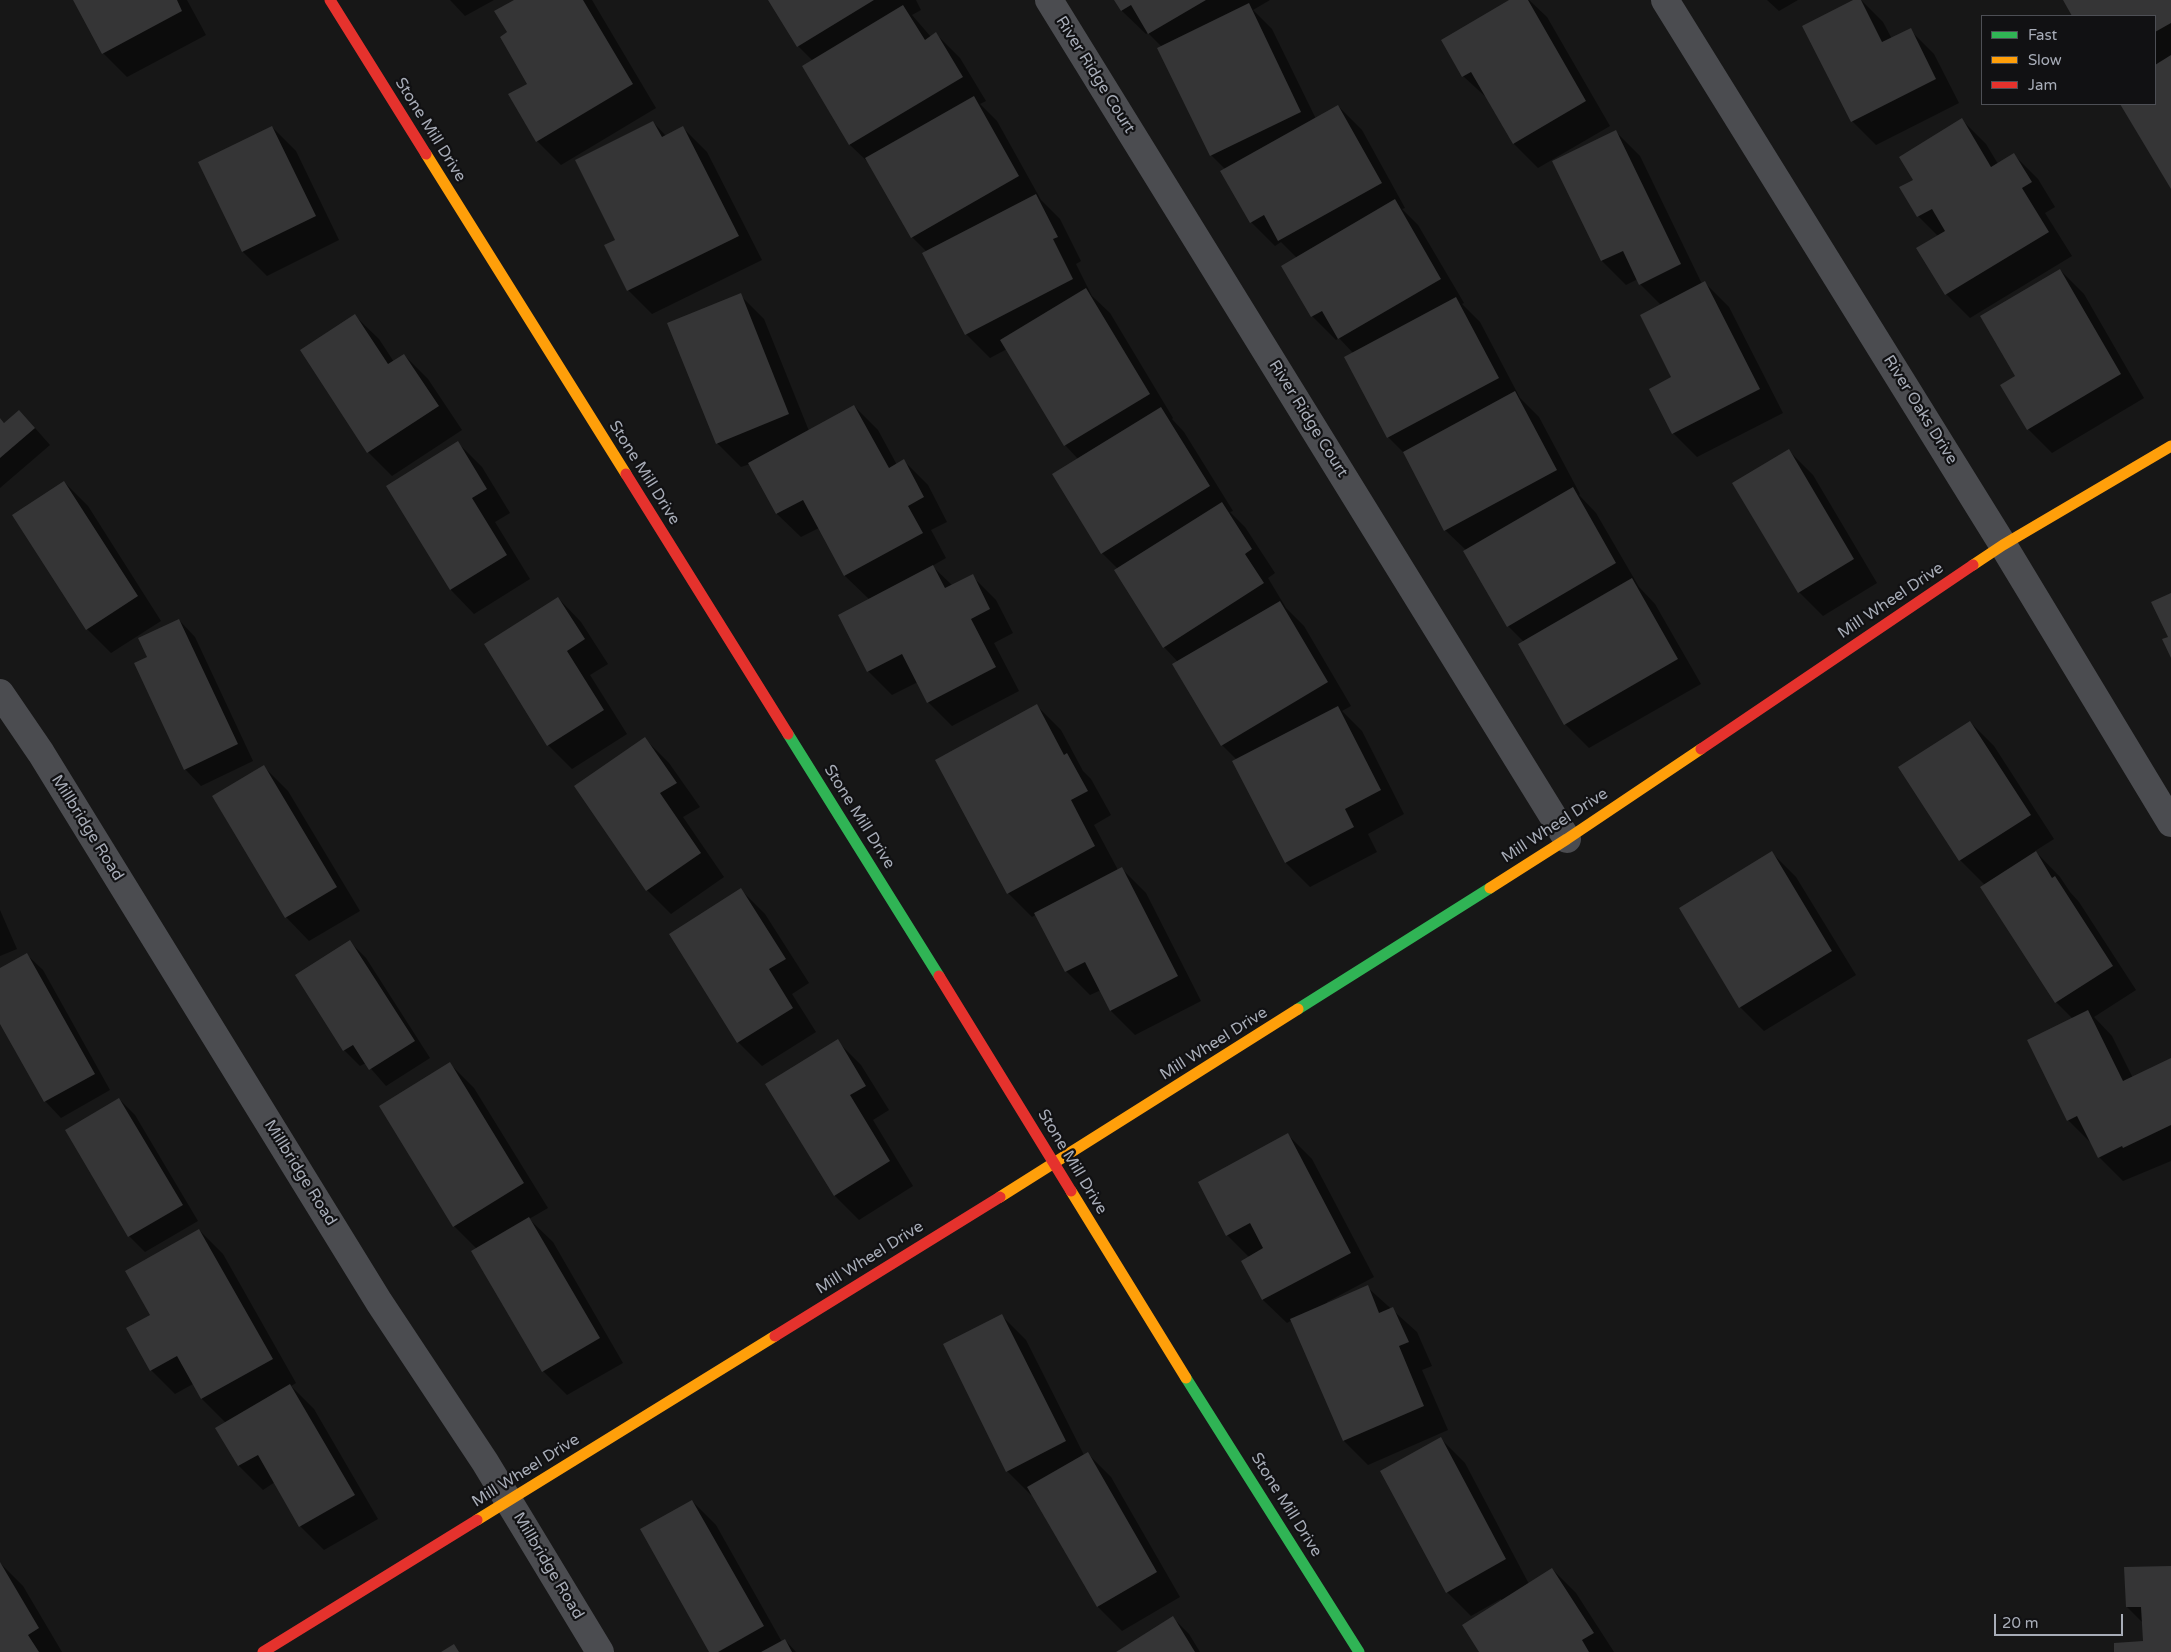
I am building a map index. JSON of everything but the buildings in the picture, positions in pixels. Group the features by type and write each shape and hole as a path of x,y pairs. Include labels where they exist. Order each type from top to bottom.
{"street":[{"name":"Stone Mill Drive","path":"330,0 973,1030 1157,1332 1359,1652"},
{"name":"River Ridge Court","path":"1049,0 1567,839"},
{"name":"River Oaks Drive","path":"1665,0 2003,545 2171,823"},
{"name":"Mill Wheel Drive","path":"263,1652 1054,1164 1567,839 2003,545 2171,446"},
{"name":"Millbridge Road","path":"0,693 41,753 379,1302 485,1462 600,1652"}],"traffic: fast":[{"path":"788,734 939,976"},
{"path":"1298,1009 1490,888"},
{"path":"1186,1378 1359,1652"}],"traffic: slow":[{"path":"426,154 626,474"},
{"path":"1973,565 2003,545 2171,446"},
{"path":"1490,888 1701,749"},
{"path":"1000,1197 1298,1009"},
{"path":"1071,1191 1186,1378"},
{"path":"477,1520 775,1336"}],"traffic: jam":[{"path":"330,0 426,154"},
{"path":"626,474 788,734"},
{"path":"1701,749 1973,565"},
{"path":"939,976 1071,1191"},
{"path":"775,1336 1000,1197"},
{"path":"263,1652 477,1520"}]}
